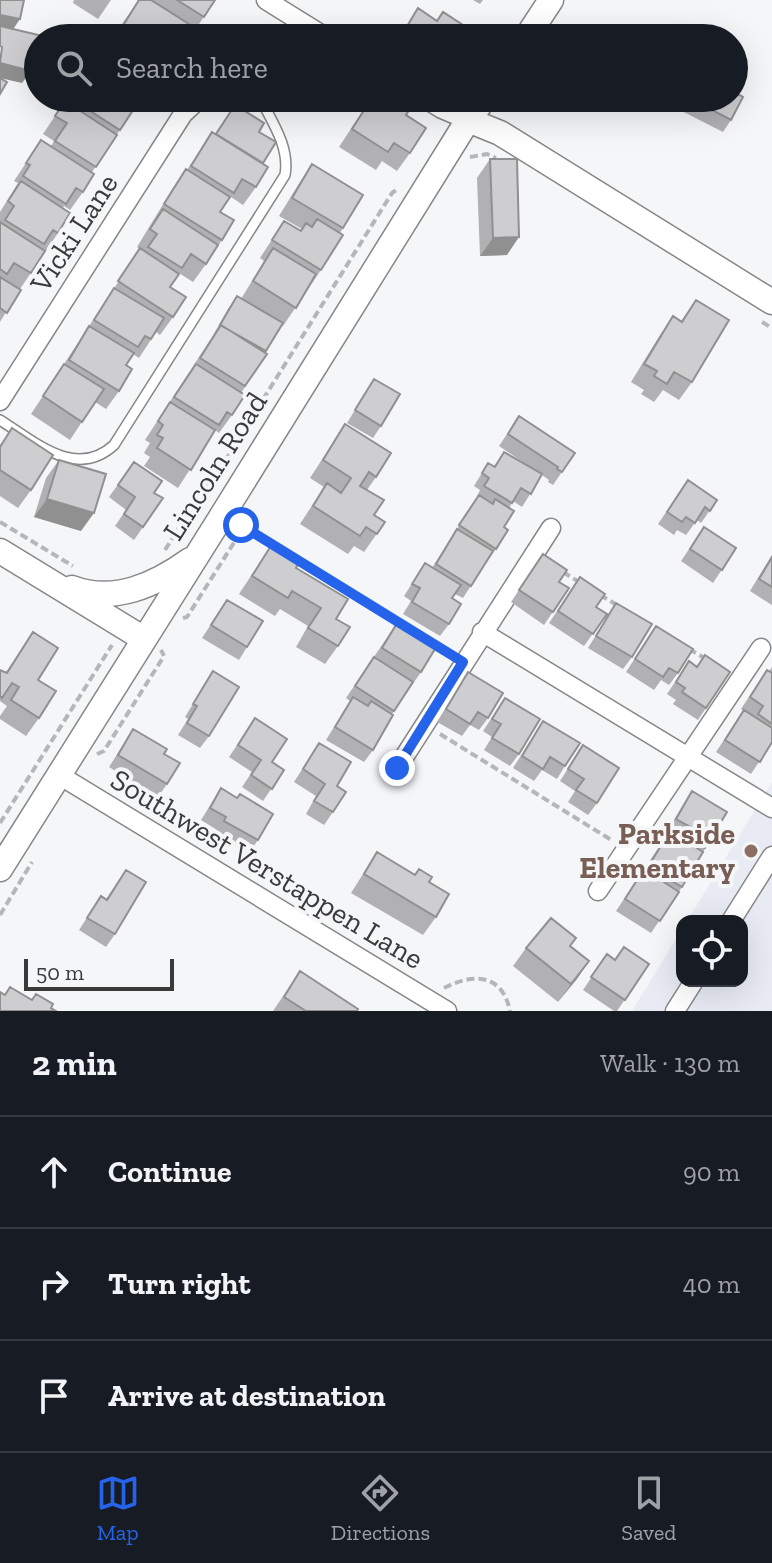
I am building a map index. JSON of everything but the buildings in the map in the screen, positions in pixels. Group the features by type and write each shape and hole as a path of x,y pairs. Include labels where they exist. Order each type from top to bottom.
{"street":[{"path":"266,0 291,24"},
{"path":"535,24 551,0"},
{"name":"Vicki Lane","path":"0,401 185,112"},
{"path":"449,112 500,133 766,311"},
{"name":"Lincoln Road","path":"0,869 143,637 464,152 468,120 474,112"},
{"path":"397,768 551,528"},
{"path":"0,551 143,637"},
{"path":"45,578 84,593 124,593 169,575 198,554"},
{"path":"482,632 772,808"},
{"path":"598,891 761,648"},
{"name":"Southwest Verstappen Lane","path":"59,775 447,1011"},
{"path":"735,915 772,856"},
{"path":"675,1011 690,987"}],"lane":[{"path":"0,420 70,460 98,457 114,445 285,175 287,163 280,138 267,112"}],"path":[{"path":"464,152 487,154 498,160"},
{"path":"158,562 196,500 242,437 392,193 404,185"},
{"path":"766,311 772,328"},
{"path":"177,621 187,617 242,530 240,517"},
{"path":"0,522 82,572"},
{"path":"241,525 280,550"},
{"path":"533,554 585,586"},
{"path":"293,558 411,630"},
{"path":"598,593 623,609"},
{"path":"0,823 143,637 164,656 104,751 92,757"},
{"path":"424,638 463,662"},
{"path":"688,648 739,680"},
{"path":"424,724 626,849"},
{"path":"0,915 40,851"}],"shaded area":[{"name":"Parkside Elementary","path":"772,782 772,1011 632,1011 676,939 676,987 748,987 748,915 691,915"}],"place":[{"name":"Parkside Elementary","path":"751,851"}],"route":[{"path":"241,525 463,662 397,768"}]}
